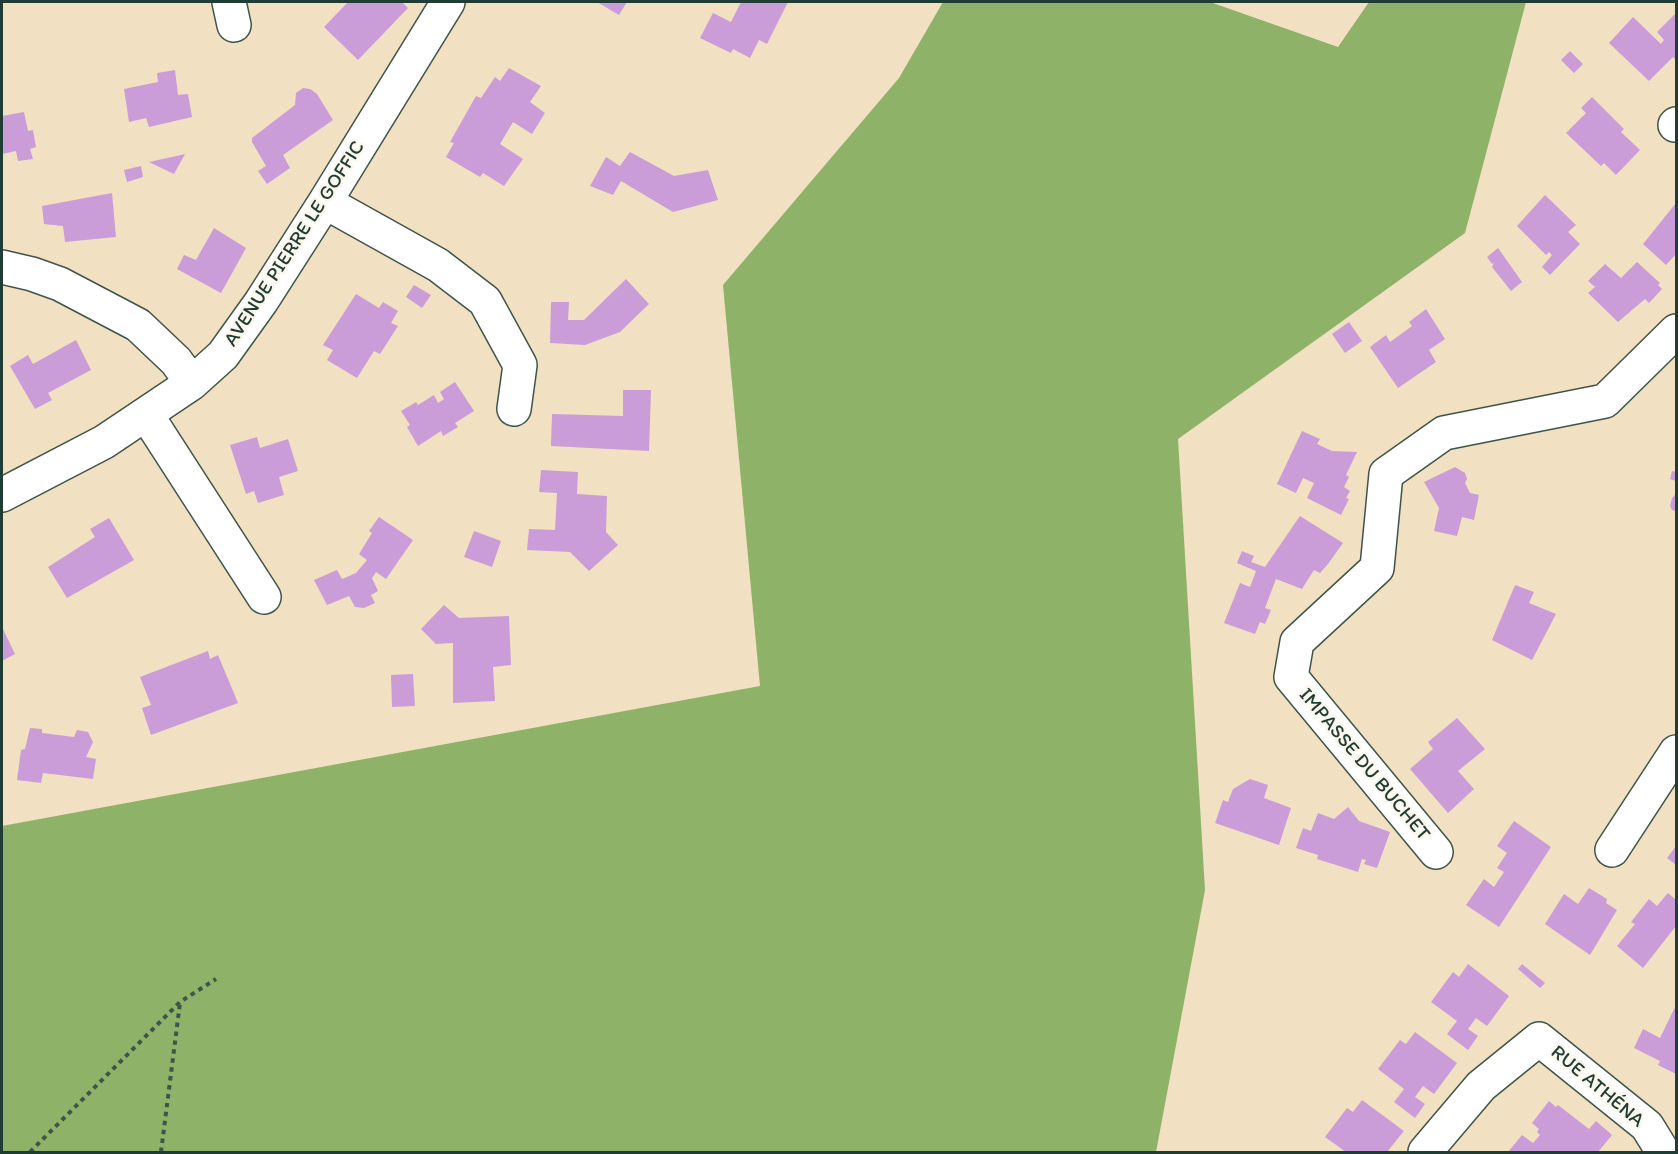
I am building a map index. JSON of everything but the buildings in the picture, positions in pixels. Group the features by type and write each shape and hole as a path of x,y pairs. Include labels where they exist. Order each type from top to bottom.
{"street":[{"name":"AVENUE PIERRE LE GOFFIC","path":"2,495 104,442 192,383 222,356 261,302 325,202 448,2"},
{"path":"325,202 438,265 485,301 520,365 514,409"},
{"path":"2,267 32,273 60,284 138,325 176,361 192,383"},
{"name":"IMPASSE DU BUCHET","path":"1436,852 1291,677 1297,642 1377,568 1386,474 1444,433 1605,401 1677,331"},
{"path":"146,414 264,597"},
{"path":"1612,850 1677,752"},
{"name":"RUE ATHÉNA","path":"1425,1152 1481,1086 1539,1039 1647,1126 1663,1152"}],"path":[{"path":"30,1152 180,1002 216,979"},
{"path":"161,1152 180,1002"}],"green space":[{"path":"943,2 1210,2 1338,47 1369,2 1526,2 1465,233 1178,439 1205,890 1156,1152 2,1152 2,826 760,686 723,285 899,78"}]}
